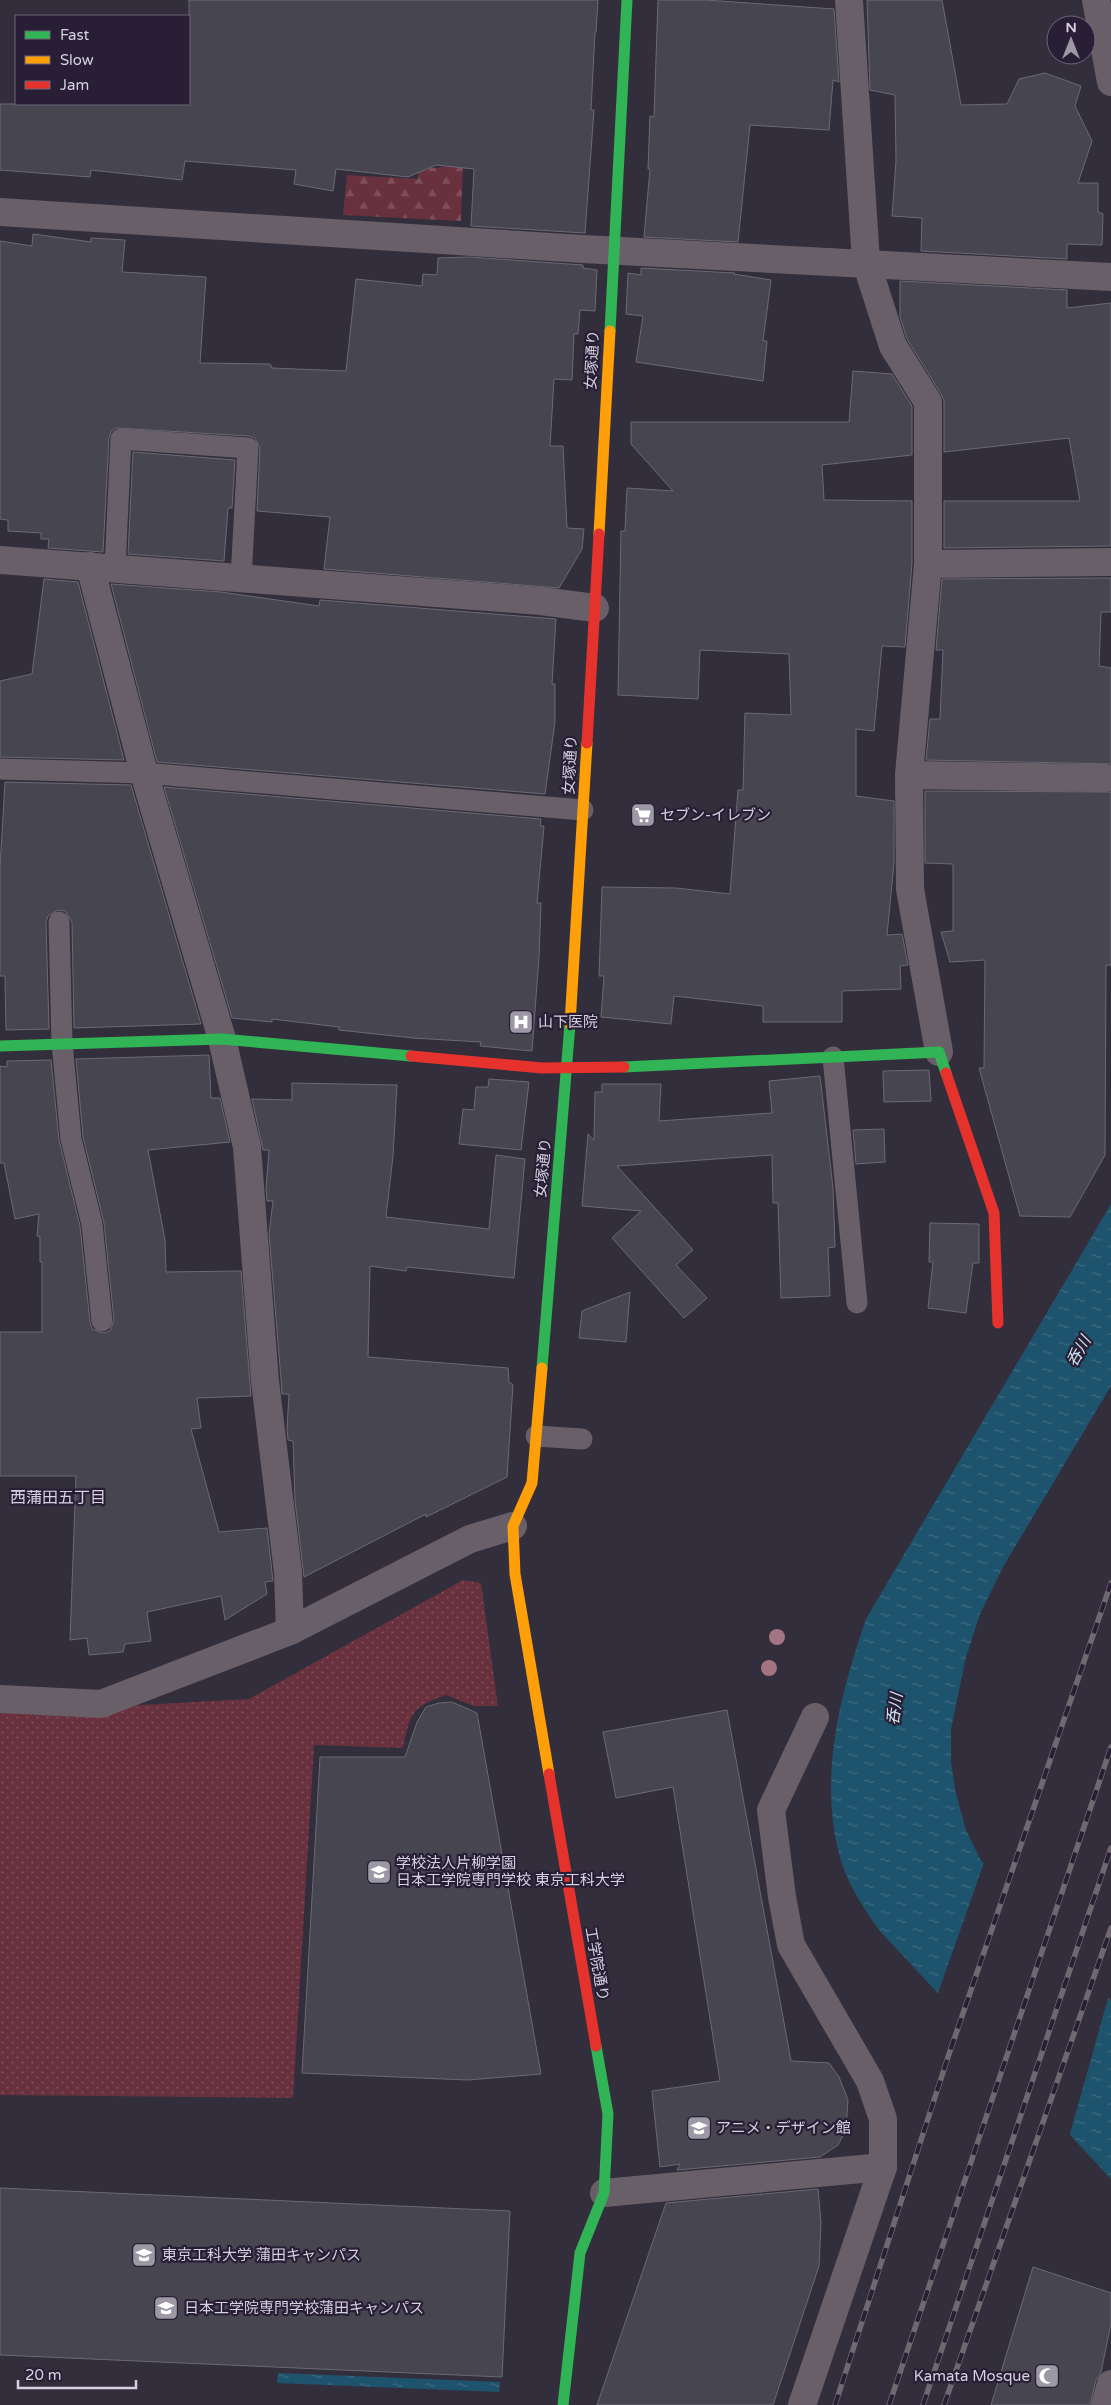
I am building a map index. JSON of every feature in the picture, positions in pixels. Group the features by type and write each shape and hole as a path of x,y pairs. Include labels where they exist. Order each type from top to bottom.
{"street":[{"name":"女塚通り","path":"513,1526 532,1483 567,1068 595,608 612,250 627,0"},
{"path":"849,0 866,262 893,346 928,402 928,564 909,775 910,889 939,1052 977,1172 994,1213 998,1323"},
{"path":"1096,0 1111,82"},
{"path":"0,212 281,236 866,262 1111,277"},
{"path":"0,560 541,601 595,608"},
{"path":"928,564 1111,562"},
{"path":"102,567 144,773 222,1039 247,1147 265,1381 288,1572 290,1632"},
{"path":"909,775 1105,778"},
{"path":"0,1046 222,1039 542,1068 939,1052"},
{"path":"0,1699 101,1704 290,1632 470,1539 513,1526"},
{"name":"工学院通り","path":"513,1526 515,1574 608,2114 604,2193 580,2253 562,2405"},
{"path":"802,2405 883,2167 883,2119 870,2081 791,1945 782,1897 771,1810 815,1717"},
{"path":"604,2193 883,2167"},
{"path":"1105,2405 1111,2384"}],"lane":[{"path":"102,567 121,439 248,448 241,579"},
{"path":"0,769 144,773 583,810"},
{"path":"59,922 62,1043 71,1139 92,1224 102,1321"},
{"path":"833,1057 857,1303"},
{"path":"536,1436 582,1439"}],"green space":[{"path":"463,161 461,221 343,215 347,175 418,179 419,167 438,168"},
{"path":"463,1580 481,1583 498,1706 474,1706 446,1695 426,1703 414,1713 408,1727 403,1748 314,1745 293,2098 0,2095 0,1713 249,1699"}],"water":[{"name":"呑川","path":"1111,1204 1111,1386 1003,1567 980,1614 966,1657 951,1729 951,1762 956,1794 966,1830 980,1859 1111,2001 1111,2179 879,1930 858,1899 842,1864 831,1803 831,1771 840,1709 847,1679 866,1619"},
{"path":"278,2373 500,2382 499,2392 277,2383"}],"pier":[{"path":"985,1860 1109,1995 1069,2137 937,1996"}],"building":[{"path":"189,0 598,0 591,110 594,110 585,233 471,226 474,169 436,165 408,177 336,169 333,191 294,184 296,170 185,161 182,180 91,170 90,177 0,170 0,104 190,105"},
{"path":"658,0 706,0 834,9 839,82 833,80 829,130 750,125 738,242 644,237 650,169 648,169 650,116 654,117"},
{"path":"867,0 942,0 961,105 1007,104 1019,79 1045,73 1081,86 1075,106 1092,141 1078,183 1098,183 1098,212 1103,214 1102,245 1067,244 1067,259 921,251 922,218 892,216 896,161 895,95 870,90"},
{"path":"33,234 91,242 91,238 125,240 122,272 206,277 200,363 270,364 272,368 346,371 356,279 422,286 423,274 437,275 438,258 469,257 583,265 583,268 597,270 595,311 580,310 578,334 574,334 572,380 554,379 550,446 563,446 567,528 584,529 582,549 559,588 324,569 330,517 257,511 260,448 255,438 249,436 116,428 111,432 109,438 103,552 48,548 49,539 41,539 41,533 8,531 8,520 0,519 0,241 32,246"},
{"path":"641,268 735,273 771,280 763,341 767,341 763,381 636,362 643,316 626,314 628,273 641,275"},
{"path":"900,281 1067,290 1067,308 1111,303 1111,546 944,548 944,501 1080,501 1069,438 944,452 944,401 907,339 900,317"},
{"path":"853,371 892,374 912,406 912,455 822,465 824,500 912,501 912,563 905,647 882,646 874,731 856,729 856,796 894,801 894,863 887,935 902,934 908,965 900,966 901,989 842,991 842,1022 763,1022 763,1006 674,996 671,1024 601,1017 604,976 599,976 602,887 676,888 730,894 738,790 743,790 745,713 791,715 789,654 700,650 698,699 618,695 621,531 625,531 627,488 673,491 631,444 631,422 849,422"},
{"path":"133,452 235,460 232,508 228,508 224,561 128,554"},
{"path":"1111,578 1111,612 1101,612 1099,666 1111,668 1111,764 926,760 930,719 940,719 943,650 936,650 942,579"},
{"path":"44,579 78,582 124,760 0,757 0,681 32,674"},
{"path":"111,584 221,592 319,606 320,600 556,619 552,684 555,684 555,722 545,794 157,762"},
{"path":"5,782 131,785 201,1024 74,1028 72,922 65,911 58,910 48,916 46,922 49,1029 6,1030 5,976 0,976 0,867"},
{"path":"164,787 541,819 540,826 544,826 537,903 541,903 539,957 532,1051 480,1046 481,1042 413,1038 339,1030 339,1027 272,1019 272,1022 232,1018"},
{"path":"925,791 1111,792 1111,965 1106,965 1105,1155 1070,1217 1020,1216 979,1068 984,1068 985,960 950,962 941,932 953,931 953,864 925,863"},
{"path":"209,1055 211,1098 220,1098 230,1142 148,1150 165,1240 166,1272 241,1271 251,1396 197,1398 201,1428 191,1429 219,1532 267,1528 273,1581 265,1582 267,1594 225,1620 221,1596 147,1612 151,1641 125,1644 123,1652 89,1655 87,1638 70,1640 76,1476 0,1476 0,1332 42,1332 42,1262 40,1262 40,1237 37,1236 39,1214 15,1219 4,1163 0,1163 0,1066 7,1067 7,1061 51,1060 59,1140 80,1226 90,1322 92,1329 103,1333 110,1331 114,1320 104,1223 83,1137 76,1059"},
{"path":"929,1070 931,1101 884,1102 883,1071"},
{"path":"820,1076 833,1188 835,1247 828,1248 830,1296 781,1298 778,1203 773,1203 772,1155 617,1166 693,1250 676,1265 707,1298 684,1318 612,1238 641,1211 582,1206 588,1134 594,1140 595,1092 602,1092 602,1084 661,1084 659,1121 772,1113 769,1081"},
{"path":"489,1079 529,1082 521,1150 459,1144 463,1109 474,1110 476,1087 488,1087"},
{"path":"292,1083 397,1085 393,1156 386,1217 489,1229 496,1155 525,1159 514,1278 407,1267 406,1271 370,1266 368,1357 508,1368 509,1382 513,1385 507,1477 426,1517 426,1514 304,1577 295,1501 293,1441 288,1440 287,1429 289,1394 282,1394 269,1234 273,1201 267,1201 266,1188 269,1150 263,1150 252,1099 292,1100"},
{"path":"884,1129 885,1162 856,1164 853,1130"},
{"path":"930,1223 979,1224 979,1263 973,1263 966,1313 928,1308 933,1262 929,1262"},
{"path":"630,1292 626,1342 579,1338 582,1311"},
{"path":"452,1702 477,1713 541,2074 468,2080 302,2073 320,1757 405,1757 417,1722 426,1707"},
{"path":"727,1710 791,2061 829,2063 839,2077 848,2100 846,2130 838,2145 820,2157 677,2170 680,2164 660,2167 652,2091 720,2081 673,1787 616,1798 603,1732"},
{"path":"0,2188 510,2211 502,2377 0,2355"},
{"path":"818,2189 821,2222 819,2266 773,2405 597,2405 666,2203"},
{"path":"1033,2267 1111,2293 1111,2324 1101,2372 1096,2380 1090,2405 991,2405"}],"railway":[{"path":"835,2405 949,2054 1111,1583"},
{"path":"889,2405 1111,1747"},
{"path":"923,2405 1111,1848"},
{"path":"944,2405 1111,1928"}],"traffic: fast":[{"path":"610,331 627,0"},
{"path":"542,1368 570,1024"},
{"path":"0,1046 222,1039 411,1056"},
{"path":"624,1067 939,1052 946,1073"},
{"path":"563,2405 580,2253 604,2193 608,2114 596,2046"}],"traffic: slow":[{"path":"599,534 610,331"},
{"path":"570,1024 587,743"},
{"path":"542,1368 532,1483 513,1526 515,1574 549,1774"}],"traffic: jam":[{"path":"587,743 599,534"},
{"path":"411,1056 542,1068 624,1067"},
{"path":"946,1073 994,1213 998,1323"},
{"path":"549,1774 596,2046"}],"place":[{"name":"セブン-イレブン","path":"643,815"},
{"name":"山下医院","path":"521,1022"},
{"name":"学校法人片柳学園 日本工学院専門学校 東京工科大学","path":"379,1872"},
{"name":"アニメ・デザイン館","path":"699,2128"},
{"name":"東京工科大学 蒲田キャンパス","path":"144,2255"},
{"name":"日本工学院専門学校蒲田キャンパス","path":"166,2308"},
{"name":"Kamata Mosque","path":"1047,2376"}],"district":[{"name":"西蒲田五丁目","path":"58,1497"}]}
